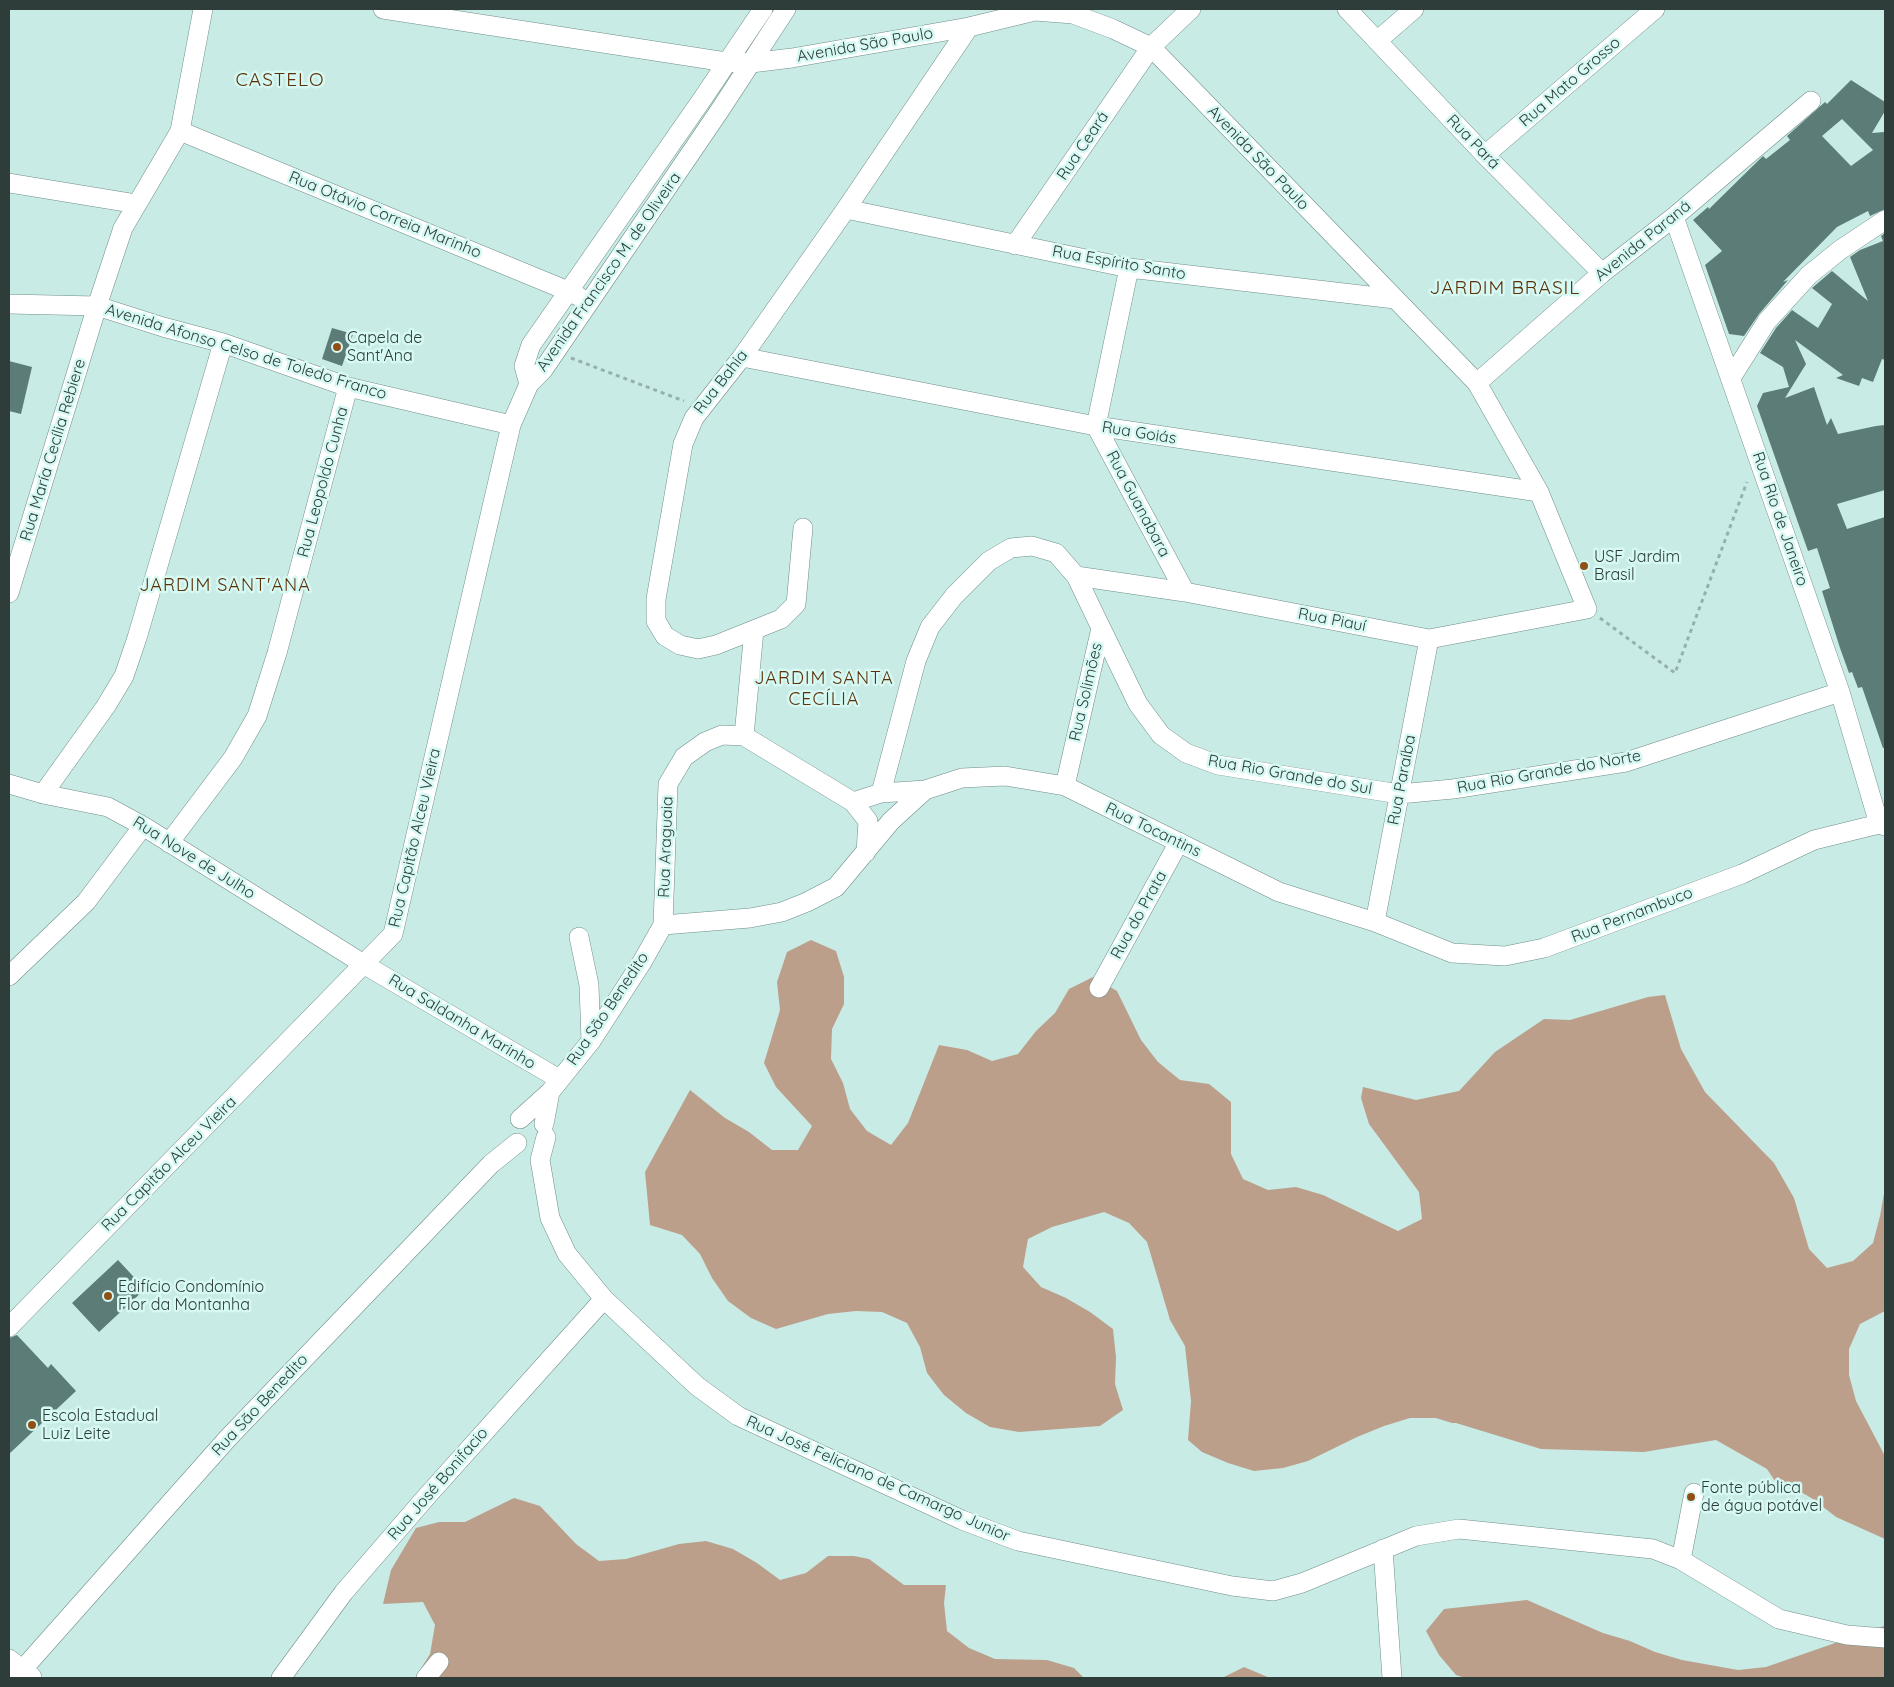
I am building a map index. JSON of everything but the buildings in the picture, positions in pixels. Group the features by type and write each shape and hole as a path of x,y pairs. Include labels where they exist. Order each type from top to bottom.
{"street":[{"name":"Rua María Cecília Rebiere","path":"9,593 97,306 123,228 180,131 203,9"},
{"name":"Avenida São Paulo","path":"383,9 726,62 751,63 792,58 969,27 1003,15 1035,11 1073,14 1113,29 1151,47 1477,383 1539,492 1587,609"},
{"name":"Avenida Francisco M. de Oliveira","path":"763,9 531,345 524,366 529,384 543,370 786,9"},
{"name":"Rua Ceará","path":"1016,245 1151,47 1191,9"},
{"name":"Rua Pará","path":"1347,9 1484,155 1602,273"},
{"path":"1376,41 1414,9"},
{"name":"Rua Mato Grosso","path":"1484,155 1655,9"},
{"name":"Rua Bahia","path":"803,528 796,604 781,619 716,645 698,649 680,645 665,636 656,621 656,599 683,444 694,418 742,357 969,27"},
{"name":"Avenida Paraná","path":"1477,383 1602,273 1674,217 1811,101"},
{"name":"Rua Otávio Correia Marinho","path":"180,131 568,290 588,302"},
{"path":"9,183 137,204"},
{"name":"Rua Espírito Santo","path":"846,208 1129,268 1395,298"},
{"name":"Rua Rio de Janeiro","path":"1674,217 1840,692 1882,825"},
{"path":"1731,378 1767,321 1809,275 1840,250 1885,220"},
{"path":"1096,426 1129,268"},
{"name":"Avenida Afonso Celso de Toledo Franco","path":"9,304 97,306 163,327 223,343 348,388 511,425"},
{"path":"43,794 106,706 124,676 137,638 223,343"},
{"name":"Rua Goiás","path":"742,357 1096,426 1539,492"},
{"name":"Rua Capitão Alceu Vieira","path":"9,1327 366,965 394,934 511,425 529,384"},
{"name":"Rua Leopoldo Cunha","path":"169,843 233,758 257,716 277,653 348,388"},
{"name":"Rua Guanabara","path":"1096,426 1185,592"},
{"name":"Rua Solimões","path":"881,793 916,661 930,627 954,596 990,561 1011,548 1032,546 1056,554 1076,576 1101,628 1065,786"},
{"name":"Rua Piauí","path":"1076,576 1185,592 1430,639 1587,609"},
{"name":"Rua Rio Grande do Sul","path":"1101,628 1138,704 1161,735 1186,753 1218,765 1399,794"},
{"path":"754,630 744,736 853,802 868,820 866,852"},
{"name":"Rua Paraíba","path":"1375,922 1430,639"},
{"name":"Rua Rio Grande do Norte","path":"1399,794 1453,789 1626,762 1840,692"},
{"name":"Rua Araguaia","path":"663,925 668,784 684,757 705,742 722,735 744,736"},
{"name":"Rua Tocantins","path":"853,802 881,793 925,790 962,778 1005,776 1065,786 1279,892 1375,922"},
{"name":"Rua Nove de Julho","path":"9,784 43,794 108,807 143,826 366,965"},
{"name":"Rua Tocantins","path":"663,925 750,918 782,912 808,902 836,887 891,822 925,790"},
{"name":"Rua Pernambuco","path":"1375,922 1452,953 1505,956 1544,948 1742,874 1814,840 1882,825"},
{"path":"9,975 86,902 143,826"},
{"name":"Rua do Prata","path":"1099,988 1179,842"},
{"name":"Rua São Benedito","path":"520,1119 555,1086 591,1041 642,962 663,925"},
{"path":"579,937 588,985 591,1041"},
{"name":"Rua Saldanha Marinho","path":"366,965 555,1086"},
{"name":"Rua São Benedito","path":"545,1130 555,1086"},
{"path":"528,1151 513,1130 520,1119 533,1116 545,1130"},
{"name":"Rua José Feliciano de Camargo Junior","path":"545,1130 528,1151 550,1218 567,1254 604,1299 697,1386 738,1416 962,1520 1018,1541 1232,1586 1273,1591 1302,1583 1416,1536 1459,1530 1653,1549 1681,1560 1779,1619 1847,1635 1885,1638"},
{"name":"Rua São Benedito","path":"20,1671 228,1438 484,1171 528,1151"},
{"name":"Rua José Bonifacio","path":"281,1678 350,1585 426,1496 604,1299"},
{"path":"1681,1560 1694,1493"},
{"path":"1383,1549 1392,1678"},
{"path":"426,1678 438,1662"}],"path":[{"path":"554,352 701,408"},
{"path":"1587,609 1675,673 1758,455"}],"shaded area":[{"path":"811,940 836,951 844,977 844,1004 832,1029 831,1059 843,1083 850,1109 867,1131 891,1145 908,1123 939,1045 967,1050 992,1061 1018,1054 1036,1031 1055,1013 1069,989 1093,977 1117,991 1141,1040 1158,1062 1180,1080 1209,1084 1231,1102 1231,1154 1243,1179 1268,1190 1296,1187 1323,1195 1398,1231 1422,1219 1419,1192 1369,1124 1361,1098 1363,1087 1416,1100 1459,1091 1495,1052 1544,1019 1570,1020 1648,997 1665,995 1681,1049 1705,1092 1774,1163 1794,1198 1809,1249 1827,1268 1853,1261 1873,1243 1885,1188 1885,1311 1860,1324 1849,1349 1849,1375 1856,1401 1885,1456 1885,1539 1836,1517 1813,1499 1789,1485 1775,1481 1767,1469 1716,1440 1644,1452 1541,1449 1436,1418 1410,1418 1357,1437 1308,1461 1283,1468 1254,1471 1228,1463 1202,1452 1188,1440 1191,1401 1185,1346 1170,1320 1147,1242 1129,1223 1104,1212 1052,1227 1028,1239 1023,1267 1041,1287 1066,1298 1090,1312 1113,1329 1116,1357 1115,1384 1123,1410 1100,1426 1019,1432 990,1427 966,1413 944,1395 927,1373 920,1347 907,1323 882,1312 856,1311 828,1314 776,1329 751,1318 728,1301 712,1278 700,1254 682,1235 650,1225 645,1172 690,1090 725,1118 749,1132 772,1150 798,1150 812,1126 776,1087 764,1063 780,1010 777,982 787,952"},
{"path":"514,1498 540,1506 576,1544 599,1561 626,1559 679,1544 706,1541 733,1549 757,1563 780,1580 806,1573 828,1556 854,1556 869,1559 904,1585 946,1585 944,1603 947,1631 969,1648 995,1659 1047,1660 1074,1668 1084,1678 415,1678 430,1654 435,1625 423,1602 383,1604 391,1570 416,1528 439,1522 465,1522"},
{"path":"1527,1600 1603,1633 1630,1641 1655,1652 1682,1660 1738,1670 1766,1667 1884,1626 1885,1678 1465,1678 1456,1675 1439,1655 1426,1631 1444,1609"},
{"path":"1244,1667 1270,1678 1222,1678"}],"place":[{"name":"Capela de Sant'Ana","path":"337,347"},
{"name":"USF Jardim Brasil","path":"1584,566"},
{"name":"Edifício Condomínio Flor da Montanha","path":"108,1296"},
{"name":"Escola Estadual Luiz Leite","path":"32,1425"},
{"name":"Fonte pública de água potável","path":"1691,1497"}],"district":[{"name":"CASTELO","path":"280,80"},
{"name":"JARDIM BRASIL","path":"1505,288"},
{"name":"JARDIM SANT'ANA","path":"225,586"},
{"name":"JARDIM SANTA CECÍLIA","path":"824,690"}]}
